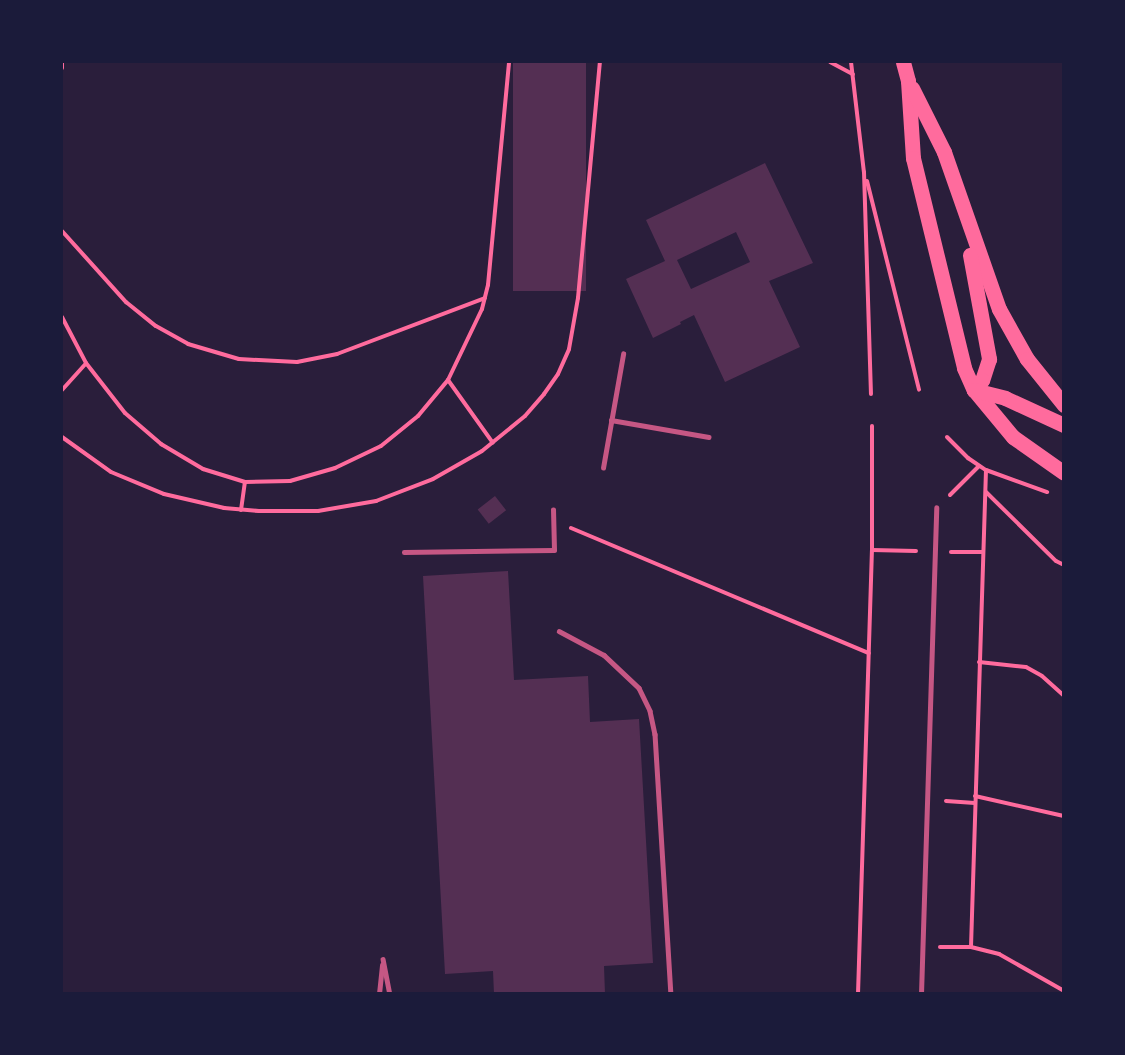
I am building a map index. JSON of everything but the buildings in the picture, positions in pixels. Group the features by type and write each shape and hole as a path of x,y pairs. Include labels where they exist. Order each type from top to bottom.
{"main road":[{"path":"903,62 908,81 913,158 925,215 958,349 974,390 1013,437 1064,473"},
{"path":"908,81 944,152 987,281 1012,335 1042,380 1064,405"},
{"path":"963,213 989,359 982,380 974,390"},
{"path":"974,390 1005,398 1064,425"}],"street":[{"path":"921,993 936,507"}],"lane":[{"path":"603,468 623,354"},
{"path":"611,420 709,437"},
{"path":"404,552 554,550 553,510"},
{"path":"559,632 604,655 639,688 650,711 655,734 671,993"},
{"path":"379,993 383,959 390,993"}],"path":[{"path":"62,62 62,68"},
{"path":"62,317 86,363 111,398 161,444 203,469 245,482 290,481 325,472 358,458 400,431 418,416 447,380 478,320 485,298 509,62"},
{"path":"62,437 103,467 137,484 193,502 241,510 318,511 376,501 433,479 493,443 525,416 544,394 558,374 569,349 578,298 600,62"},
{"path":"830,62 854,75"},
{"path":"851,62 864,172 871,394"},
{"path":"864,172 919,390"},
{"path":"62,231 126,302 156,326 188,344 239,359 297,362 337,354 485,298"},
{"path":"62,390 86,363"},
{"path":"447,380 493,443"},
{"path":"858,993 869,653 872,426"},
{"path":"947,437 986,470 1052,494"},
{"path":"936,507 980,466"},
{"path":"986,470 968,947 1012,960 1064,991"},
{"path":"241,510 245,482"},
{"path":"985,492 1056,561 1064,565"},
{"path":"554,521 869,653"},
{"path":"980,662 1026,667 1042,676 1064,696"},
{"path":"975,796 1064,816"},
{"path":"926,800 975,802"}],"shaded area":[{"path":"62,62 1063,62 1063,993 62,993"}]}
